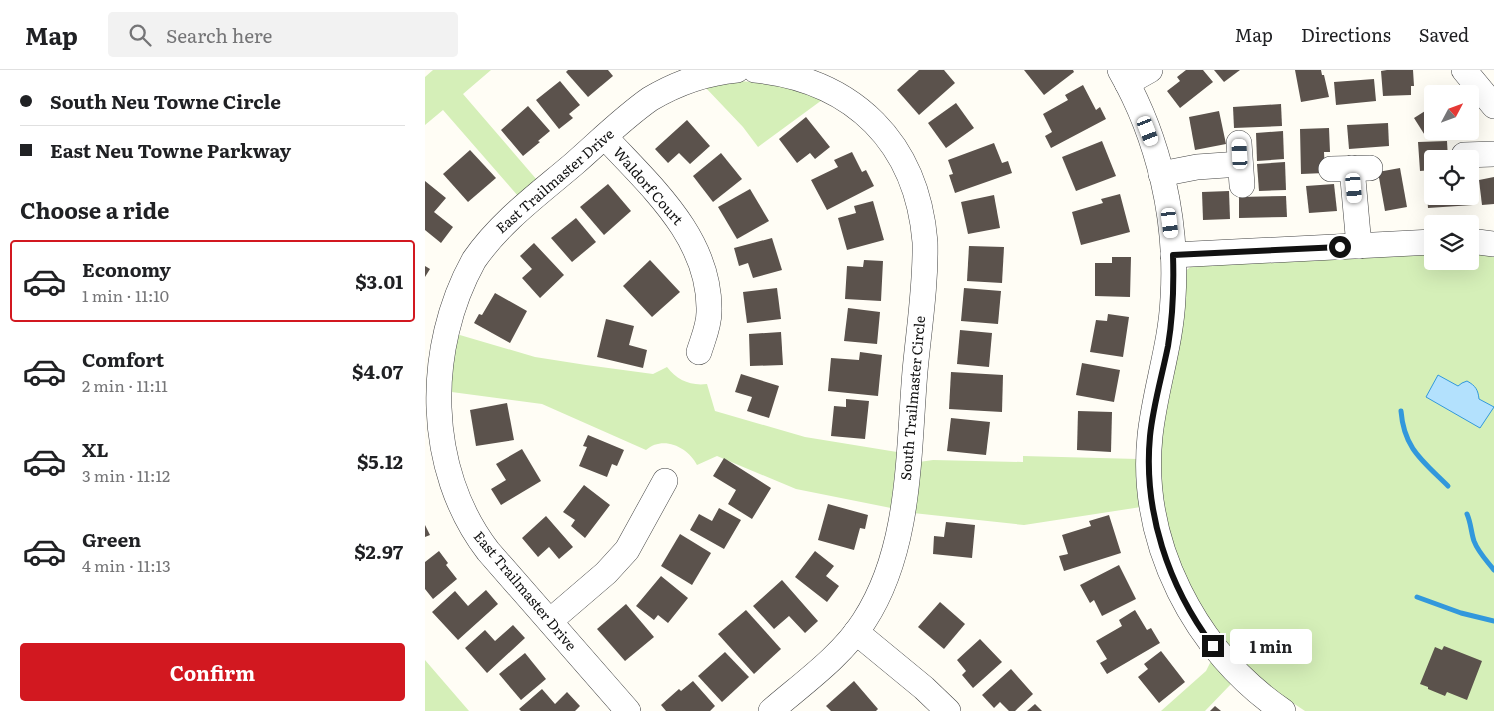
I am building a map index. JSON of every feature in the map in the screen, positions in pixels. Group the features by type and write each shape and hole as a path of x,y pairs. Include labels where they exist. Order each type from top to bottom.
{"street":[{"name":"East Trailmaster Drive","path":"628,711 469,526 444,473 435,433 432,409 432,379 445,319 457,289 474,260 491,238 509,220 641,105 666,90 695,77 737,70"},
{"path":"755,70 818,77"},
{"path":"1150,70 1123,77 1153,146 1161,174 1169,212 1173,255 1173,299 1170,332 1150,440 1150,478 1155,517 1169,569 1194,619 1213,646 1239,675 1283,711"},
{"path":"1464,70 1494,106"},
{"name":"South Trailmaster Circle","path":"771,711 831,658 856,632 869,614 894,557 900,531 907,469 925,242 919,201 909,172 896,150 883,132 858,108 818,77"},
{"name":"Waldorf Court","path":"605,137 670,209 688,234 698,254 707,286 709,312 699,352"},
{"path":"1479,152 1494,154"},
{"path":"1161,174 1197,167 1241,164"},
{"path":"1351,168 1359,246"},
{"path":"1173,255 1424,242"},
{"path":"1479,242 1494,244"},
{"path":"550,622 610,569 627,550 665,481"},
{"path":"856,632 911,677 948,711"}],"green space":[{"path":"433,70 491,70 463,94 537,180 518,196 443,110 425,125 425,77"},
{"path":"736,81 774,83 822,100 758,147 743,127 705,87"},
{"path":"1424,253 1424,270 1479,270 1479,253 1494,255 1494,711 1305,711 1278,693 1236,656 1192,594 1167,529 1160,484 1160,449 1183,273 1194,264"},
{"path":"453,333 535,357 653,374 667,367 684,381 695,384 707,384 715,411 805,437 897,452 891,508 796,489 717,456 697,465 688,453 675,445 667,443 660,443 646,450 542,404 444,391"},
{"path":"1023,456 1138,459 1141,507 1024,525 913,513 919,462 933,460 1023,462"},
{"path":"425,660 431,667 469,711 425,711"},
{"path":"1211,661 1231,684 1205,711 1161,711 1206,671"}],"water":[{"path":"1438,375 1458,386 1467,381 1476,388 1479,399 1494,407 1480,428 1426,397"}],"building":[{"path":"568,70 608,70 613,76 588,97 566,72"},
{"path":"919,70 944,70 955,83 919,115 897,90"},
{"path":"1024,70 1073,70 1074,72 1044,95"},
{"path":"1186,70 1203,70 1213,82 1180,108 1167,91 1180,81 1177,77"},
{"path":"1214,70 1240,70 1224,82"},
{"path":"1295,70 1321,70 1329,97 1301,102"},
{"path":"1413,70 1414,86 1411,86 1411,95 1383,96 1381,71"},
{"path":"1374,79 1376,101 1336,105 1334,82"},
{"path":"560,81 580,105 569,114 573,118 559,129 536,100"},
{"path":"1083,85 1096,110 1100,107 1106,119 1051,148 1045,136 1052,132 1043,114 1068,100 1065,95"},
{"path":"956,103 974,128 946,148 928,123"},
{"path":"1281,104 1282,126 1234,128 1233,107"},
{"path":"528,106 550,131 523,156 501,130"},
{"path":"1219,111 1226,144 1195,150 1189,117"},
{"path":"1424,112 1424,134 1414,118"},
{"path":"806,117 830,147 815,159 810,153 797,163 779,139"},
{"path":"687,120 710,146 690,164 679,153 668,163 655,149"},
{"path":"1388,123 1389,146 1349,149 1347,125"},
{"path":"1329,128 1330,152 1324,152 1325,173 1301,174 1300,129"},
{"path":"1283,131 1284,159 1257,161 1256,133"},
{"path":"1102,141 1116,176 1076,191 1062,157"},
{"path":"1447,141 1448,150 1424,150 1424,171 1420,171 1418,142"},
{"path":"994,143 1002,163 1008,161 1012,173 955,193 949,175 953,174 948,160"},
{"path":"470,150 496,178 468,202 443,174"},
{"path":"852,152 862,172 866,170 874,186 827,210 811,180 838,167 834,160"},
{"path":"721,153 742,179 713,202 693,176"},
{"path":"1285,162 1286,190 1259,191 1257,164"},
{"path":"1400,168 1407,207 1385,211 1378,172"},
{"path":"1494,177 1494,204 1482,205 1479,180"},
{"path":"425,181 446,198 434,212 453,227 441,243 425,230"},
{"path":"608,184 631,211 604,235 580,207"},
{"path":"1334,184 1337,211 1309,213 1306,186"},
{"path":"750,189 769,221 737,239 718,207"},
{"path":"1229,191 1230,219 1203,220 1202,192"},
{"path":"1120,194 1130,232 1081,245 1072,212 1103,203 1101,199"},
{"path":"994,195 1000,228 968,234 961,202"},
{"path":"1286,196 1287,217 1239,218 1239,197"},
{"path":"873,201 884,240 847,250 838,218 856,213 854,206"},
{"path":"1428,205 1473,205 1428,208"},
{"path":"576,218 596,242 572,262 551,238"},
{"path":"772,238 782,270 753,278 748,263 739,266 734,248"},
{"path":"534,243 564,275 540,298 522,278 532,269 520,256"},
{"path":"969,246 1004,247 1002,283 967,281"},
{"path":"1112,257 1131,257 1130,297 1095,296 1095,263 1112,263"},
{"path":"650,260 680,292 652,317 623,286"},
{"path":"864,260 883,261 881,301 845,299 847,266 863,267"},
{"path":"425,266 430,269 425,277"},
{"path":"777,288 781,319 747,323 743,292"},
{"path":"964,288 1001,291 998,324 961,321"},
{"path":"495,293 527,311 510,343 474,323 479,314 482,315"},
{"path":"848,308 880,312 877,344 844,341"},
{"path":"1108,314 1129,317 1123,357 1090,352 1096,320 1107,321"},
{"path":"606,319 634,326 629,345 647,350 643,368 597,357"},
{"path":"960,330 992,333 989,367 957,364"},
{"path":"781,332 783,365 750,366 749,334"},
{"path":"860,352 882,355 878,396 828,391 831,358 859,360"},
{"path":"1082,363 1120,370 1114,402 1076,395"},
{"path":"951,372 1003,375 1002,412 949,409"},
{"path":"741,374 779,386 769,418 747,411 752,397 735,392"},
{"path":"846,399 869,401 865,439 831,436 834,406 846,407"},
{"path":"507,403 514,440 476,446 470,410"},
{"path":"1078,411 1112,412 1111,452 1077,450"},
{"path":"951,418 990,422 986,455 947,451"},
{"path":"588,435 624,450 617,466 612,464 607,477 579,466 587,447 583,446"},
{"path":"522,449 541,481 501,505 491,489 506,480 496,464"},
{"path":"724,458 771,488 752,519 728,504 736,490 713,476"},
{"path":"584,485 610,505 585,538 571,526 575,520 563,512"},
{"path":"828,504 868,515 865,529 860,528 854,550 818,540"},
{"path":"719,508 741,520 724,549 690,530 699,514 712,521"},
{"path":"1109,515 1121,553 1064,571 1059,556 1068,554 1062,535 1091,526 1089,521"},
{"path":"546,516 573,547 559,559 549,547 538,557 522,538"},
{"path":"946,522 975,525 972,558 933,554 934,536 944,537"},
{"path":"425,525 430,535 425,537"},
{"path":"680,534 711,553 692,585 661,566"},
{"path":"439,551 448,563 446,565 457,579 433,599 425,589 425,562"},
{"path":"815,551 834,566 826,576 839,586 827,602 795,577"},
{"path":"1119,565 1136,599 1102,616 1094,600 1090,603 1080,585"},
{"path":"661,576 688,598 668,623 658,615 654,620 636,606"},
{"path":"782,580 818,621 805,633 789,616 774,629 753,606"},
{"path":"486,590 498,604 458,640 432,612 455,591 468,606"},
{"path":"940,602 965,624 944,649 918,627"},
{"path":"626,604 654,637 625,661 597,629"},
{"path":"746,610 781,649 754,674 718,634"},
{"path":"1135,610 1147,630 1151,628 1160,643 1107,674 1100,663 1107,659 1096,641 1122,626 1119,620"},
{"path":"513,625 525,638 487,673 465,648 485,630 495,641"},
{"path":"980,639 1002,662 973,688 962,675 966,671 957,660"},
{"path":"1444,646 1482,661 1467,700 1447,692 1445,696 1420,684 1435,647 1442,650"},
{"path":"1161,651 1185,682 1159,703 1138,677 1148,669 1144,664"},
{"path":"725,652 749,677 722,702 698,676"},
{"path":"525,653 546,679 521,700 499,674"},
{"path":"1011,669 1033,694 1015,711 1009,711 1000,702 994,708 982,695"},
{"path":"693,681 715,706 710,711 666,711 661,705 679,689 681,691"},
{"path":"854,681 878,709 876,711 831,711 826,706"},
{"path":"542,689 555,704 567,692 580,706 575,711 521,711 519,709"},
{"path":"1035,704 1042,711 1027,711"},
{"path":"1215,706 1221,711 1210,711"}],"waterway":[{"path":"1401,411 1406,435 1416,453 1448,486"},
{"path":"1467,514 1476,545 1494,570"},
{"path":"1417,597 1461,613 1494,621"}],"route":[{"path":"1213,646 1194,619 1169,569 1158,532 1152,498 1149,461 1151,434 1170,332 1173,299 1173,255 1340,247"}]}
